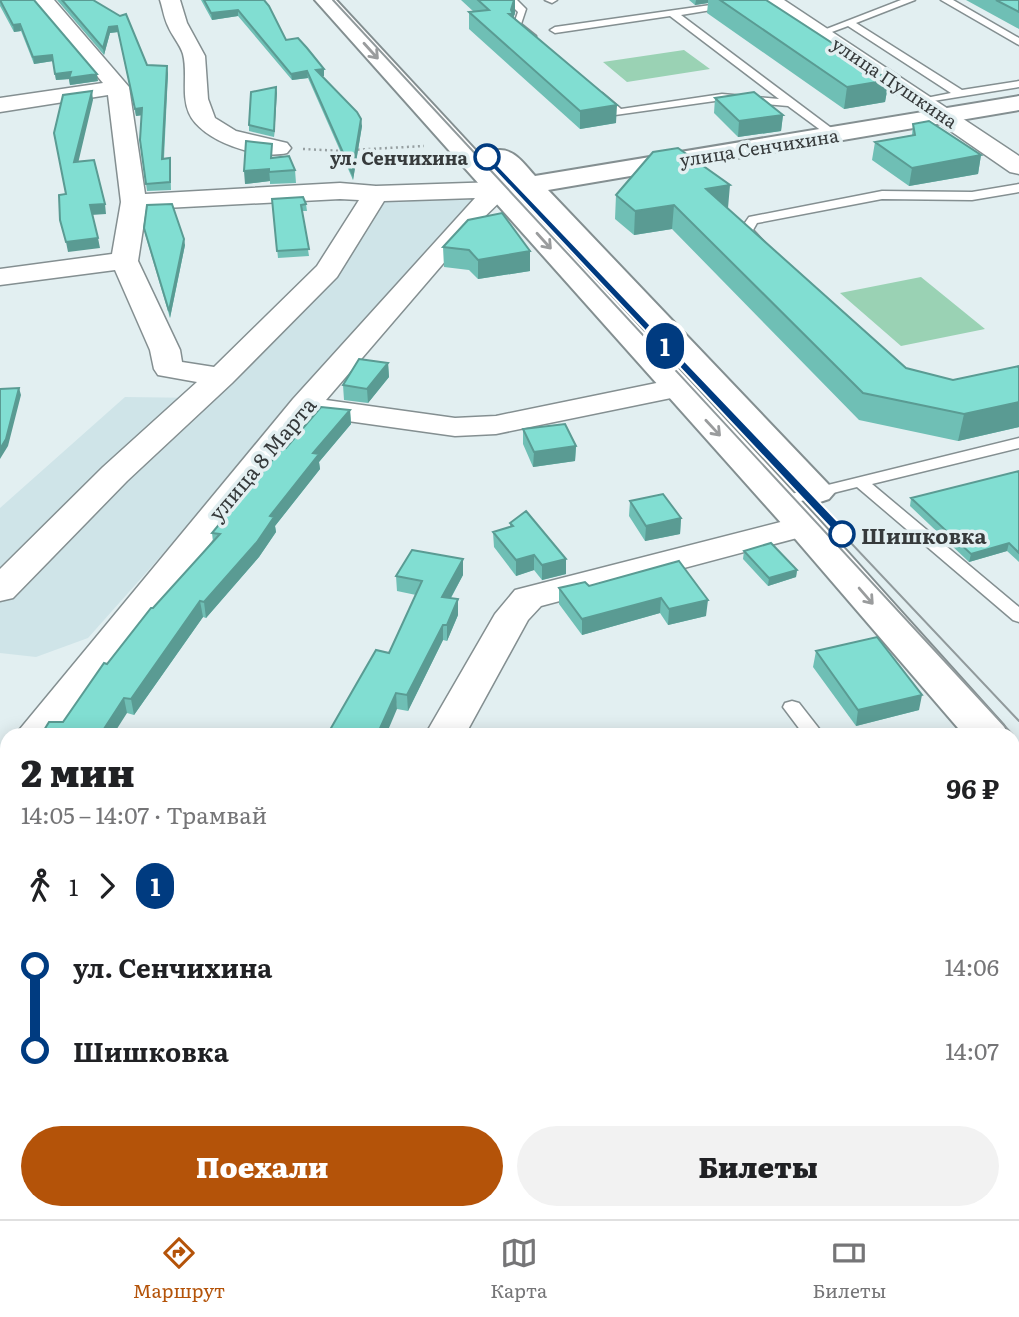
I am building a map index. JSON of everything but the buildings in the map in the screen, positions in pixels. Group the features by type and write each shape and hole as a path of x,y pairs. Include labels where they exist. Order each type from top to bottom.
{"street":[{"path":"43,0 118,87 134,202 124,261 165,350 169,369 221,377"},
{"path":"170,0 177,26 192,49 197,76 197,102 202,120 218,131 248,144 279,148"},
{"path":"326,0 456,144 514,187 817,492"},
{"path":"353,0 410,60"},
{"name":"улица Пушкина","path":"769,0 925,101 1019,167"},
{"path":"1,103 118,87"},
{"name":"улица Сенчихина","path":"514,187 1019,103"},
{"path":"489,142 514,187 676,388 792,513 982,728"},
{"path":"134,202 340,191 376,194 514,187"},
{"name":"улица 8 Марта","path":"41,728 304,406 469,218 514,187"},
{"path":"0,590 115,474 221,377 327,271 376,194"},
{"path":"0,276 124,261"},
{"path":"304,406 455,427 496,425 676,388"},
{"path":"449,728 513,614 528,598 792,513"}],"lane":[{"path":"511,0 523,10 516,25 537,43"},
{"path":"555,30 769,0"},
{"path":"821,33 910,0"},
{"path":"946,0 1019,42"},
{"path":"672,13 834,135"},
{"path":"849,23 960,94"},
{"path":"925,101 1019,84"},
{"path":"588,87 619,113 722,97 791,103"},
{"path":"766,250 746,230 752,220 883,195 972,196 1019,188"},
{"path":"792,513 817,492 1019,443"},
{"path":"859,481 1019,616"},
{"path":"792,706 809,728"}],"path":[{"path":"279,148 344,151 456,144"}],"shaded area":[{"path":"473,198 379,311 88,638 36,657 0,653 0,508 125,397 204,398 385,199"}],"green space":[{"path":"684,50 710,69 627,82 603,62"},
{"path":"921,277 985,329 901,346 840,293"}],"tram line":[{"path":"333,0 1007,728"},
{"name":"1","path":"487,157 842,534"},
{"path":"683,365 1019,721"}],"place":[{"name":"ул. Сенчихина","path":"487,157"},
{"name":"Шишковка","path":"842,534"}]}
